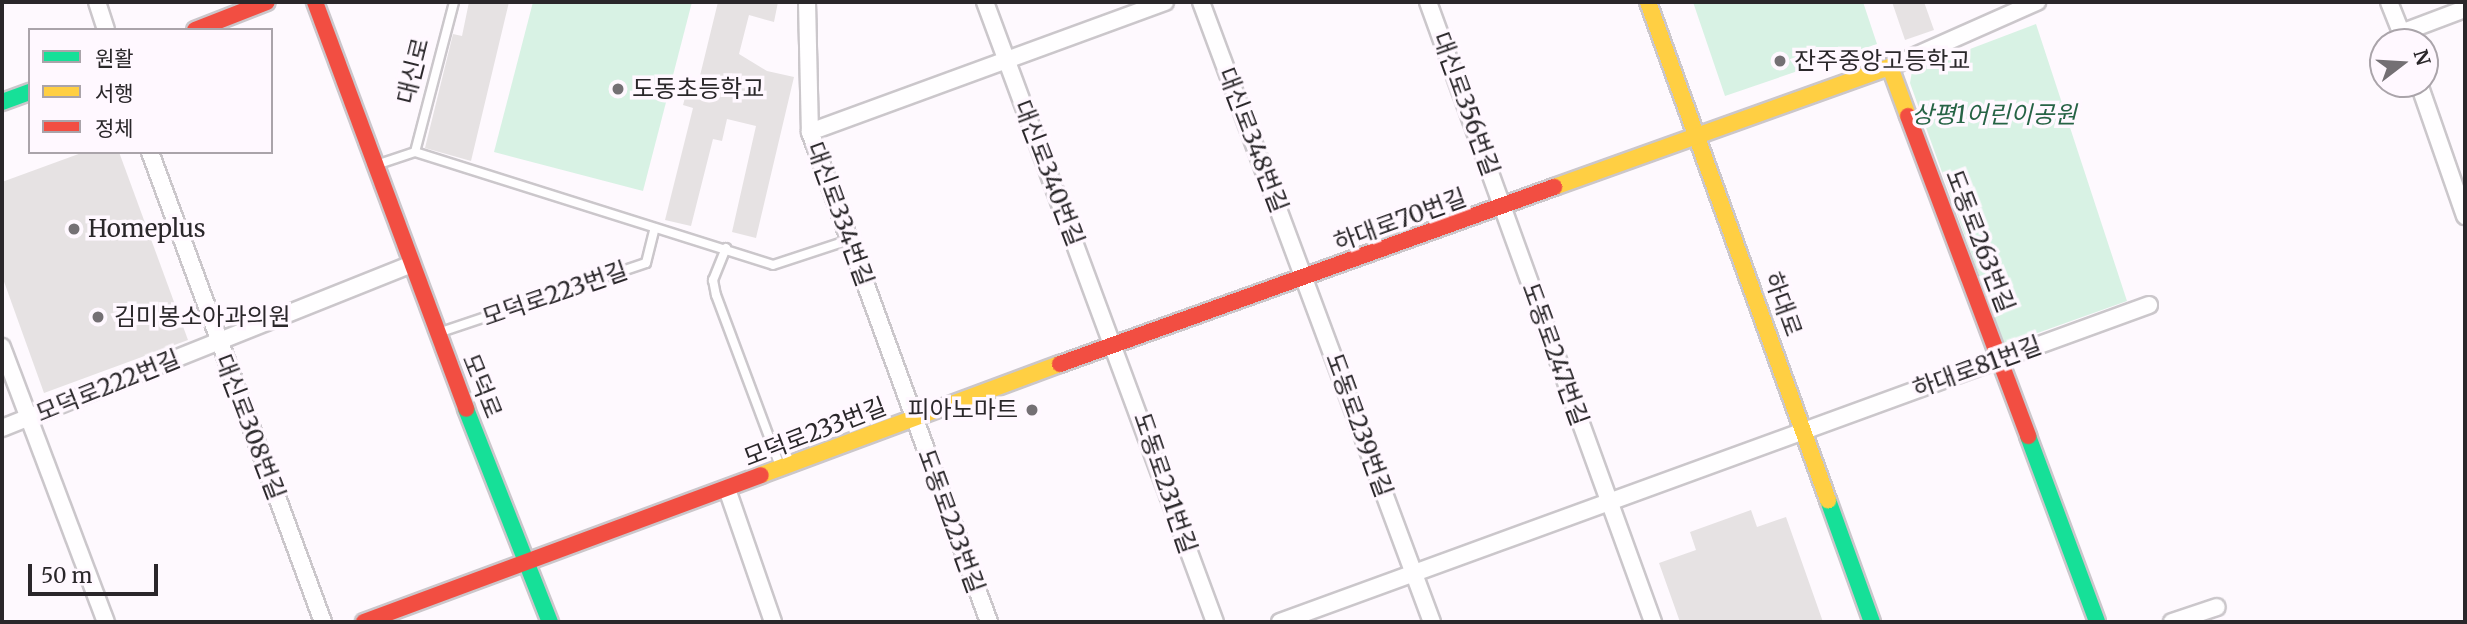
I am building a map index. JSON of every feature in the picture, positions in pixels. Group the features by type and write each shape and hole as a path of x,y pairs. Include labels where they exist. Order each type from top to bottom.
{"street":[{"path":"97,2 105,28"},
{"path":"200,28 267,2"},
{"name":"모덕로","path":"315,2 409,265 550,622"},
{"name":"대신로334번길","path":"807,2 810,132 913,419"},
{"name":"대신로340번길","path":"985,2 1116,343"},
{"path":"810,132 1165,2"},
{"name":"대신로348번길","path":"1201,2 1306,278"},
{"name":"대신로356번길","path":"1428,2 1503,207"},
{"name":"하대로","path":"1648,2 1872,622"},
{"path":"1699,138 1890,68 2037,2"},
{"path":"2389,2 2399,28"},
{"path":"2423,28 2465,9"},
{"name":"도동로263번길","path":"1890,68 2097,622"},
{"path":"2,102 28,93"},
{"path":"2424,98 2465,216"},
{"name":"하대로70번길","path":"1116,343 1699,138"},
{"name":"대신로308번길","path":"150,154 323,622"},
{"name":"도동로247번길","path":"1503,207 1653,622"},
{"name":"모덕로222번길","path":"2,428 409,265"},
{"name":"도동로239번길","path":"1306,278 1432,622"},
{"name":"하대로81번길","path":"1804,429 2150,305"},
{"name":"모덕로233번길","path":"364,622 527,559 727,489 1116,343"},
{"name":"도동로231번길","path":"1116,343 1215,622"},
{"path":"2,347 106,622"},
{"name":"도동로223번길","path":"913,419 989,622"},
{"path":"1280,622 1804,429"},
{"path":"727,489 773,622"},
{"path":"2172,622 2217,607"}],"lane":[{"name":"대신로","path":"415,152 454,2"},
{"path":"373,166 415,152 773,265 849,240"},
{"name":"모덕로223번길","path":"436,334 646,263 655,228"},
{"path":"726,248 713,280 716,295 781,469"}],"green space":[{"path":"533,2 692,2 643,191 494,152"},
{"path":"1693,2 1863,2 1877,44 1725,96"},
{"name":"상평1어린이공원","path":"2036,24 2127,301 2004,345 1910,83 1912,71"}],"building":[{"path":"469,2 509,2 471,161 425,148 453,34 462,36"},
{"path":"718,2 778,2 774,22 749,15 739,54 767,71 794,77 756,238 732,232 756,126 727,119 722,141 713,139 691,226 665,220 693,108 683,105 687,90 696,92"},
{"path":"1892,2 1924,2 1934,30 1905,40"},
{"name":"Homeplus","path":"79,154 120,154 188,340 44,393 2,276 2,182"},
{"path":"1751,510 1757,527 1786,517 1823,622 1680,622 1659,563 1696,550 1690,532"}],"traffic: fast":[{"path":"2,102 28,93"},
{"path":"466,409 550,622"},
{"path":"2028,436 2097,622"},
{"path":"1828,500 1872,622"}],"traffic: slow":[{"path":"1648,2 1828,500"},
{"path":"1554,187 1890,67 1908,116"},
{"path":"761,475 1060,364"}],"traffic: jam":[{"path":"200,28 267,2"},
{"path":"315,2 466,409"},
{"path":"1908,116 2028,436"},
{"path":"1060,364 1554,187"},
{"path":"364,622 761,475"}],"place":[{"name":"잔주중앙고등학교","path":"1780,61"},
{"name":"도동초등학교","path":"618,89"},
{"name":"Homeplus","path":"74,229"},
{"name":"김미봉소아과의원","path":"98,317"},
{"name":"피아노마트","path":"1032,410"}]}
